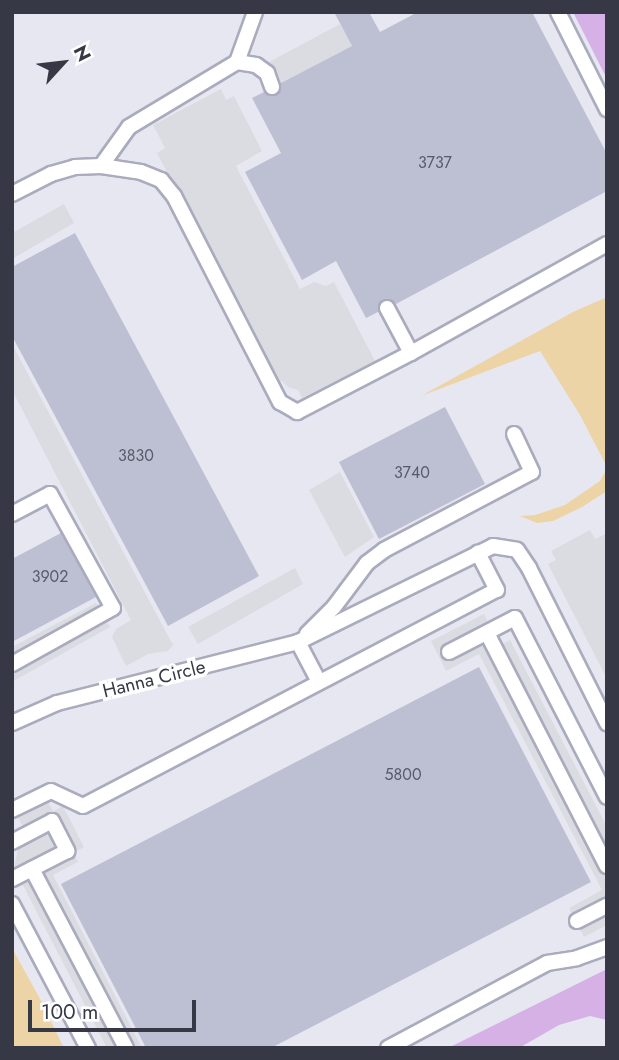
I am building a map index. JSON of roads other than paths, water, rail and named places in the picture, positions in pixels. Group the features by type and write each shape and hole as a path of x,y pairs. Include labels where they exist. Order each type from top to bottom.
{"street":[{"path":"102,166 129,127 237,62 255,12"},
{"path":"558,12 607,109"},
{"path":"237,62 256,65 267,73 272,88"},
{"path":"12,194 60,171 102,166 141,172 161,180 174,196 280,402 297,412 411,353 607,244"},
{"path":"387,308 411,353"},
{"path":"318,682 298,642 334,607 367,563 384,550 532,472 514,434"},
{"path":"12,514 50,494 113,608 12,664"},
{"path":"12,810 51,791 83,806 497,590 478,553 493,546 517,551 529,568 606,722"},
{"name":"Hanna Circle","path":"12,723 57,703 298,642 478,553"},
{"path":"449,652 515,618 607,797"},
{"path":"487,633 607,866"},
{"path":"12,842 52,821 67,851 12,878"},
{"path":"32,869 126,1048"},
{"path":"12,904 88,1048"},
{"path":"577,921 607,906"},
{"path":"388,1048 547,963 578,958 607,947"}]}
